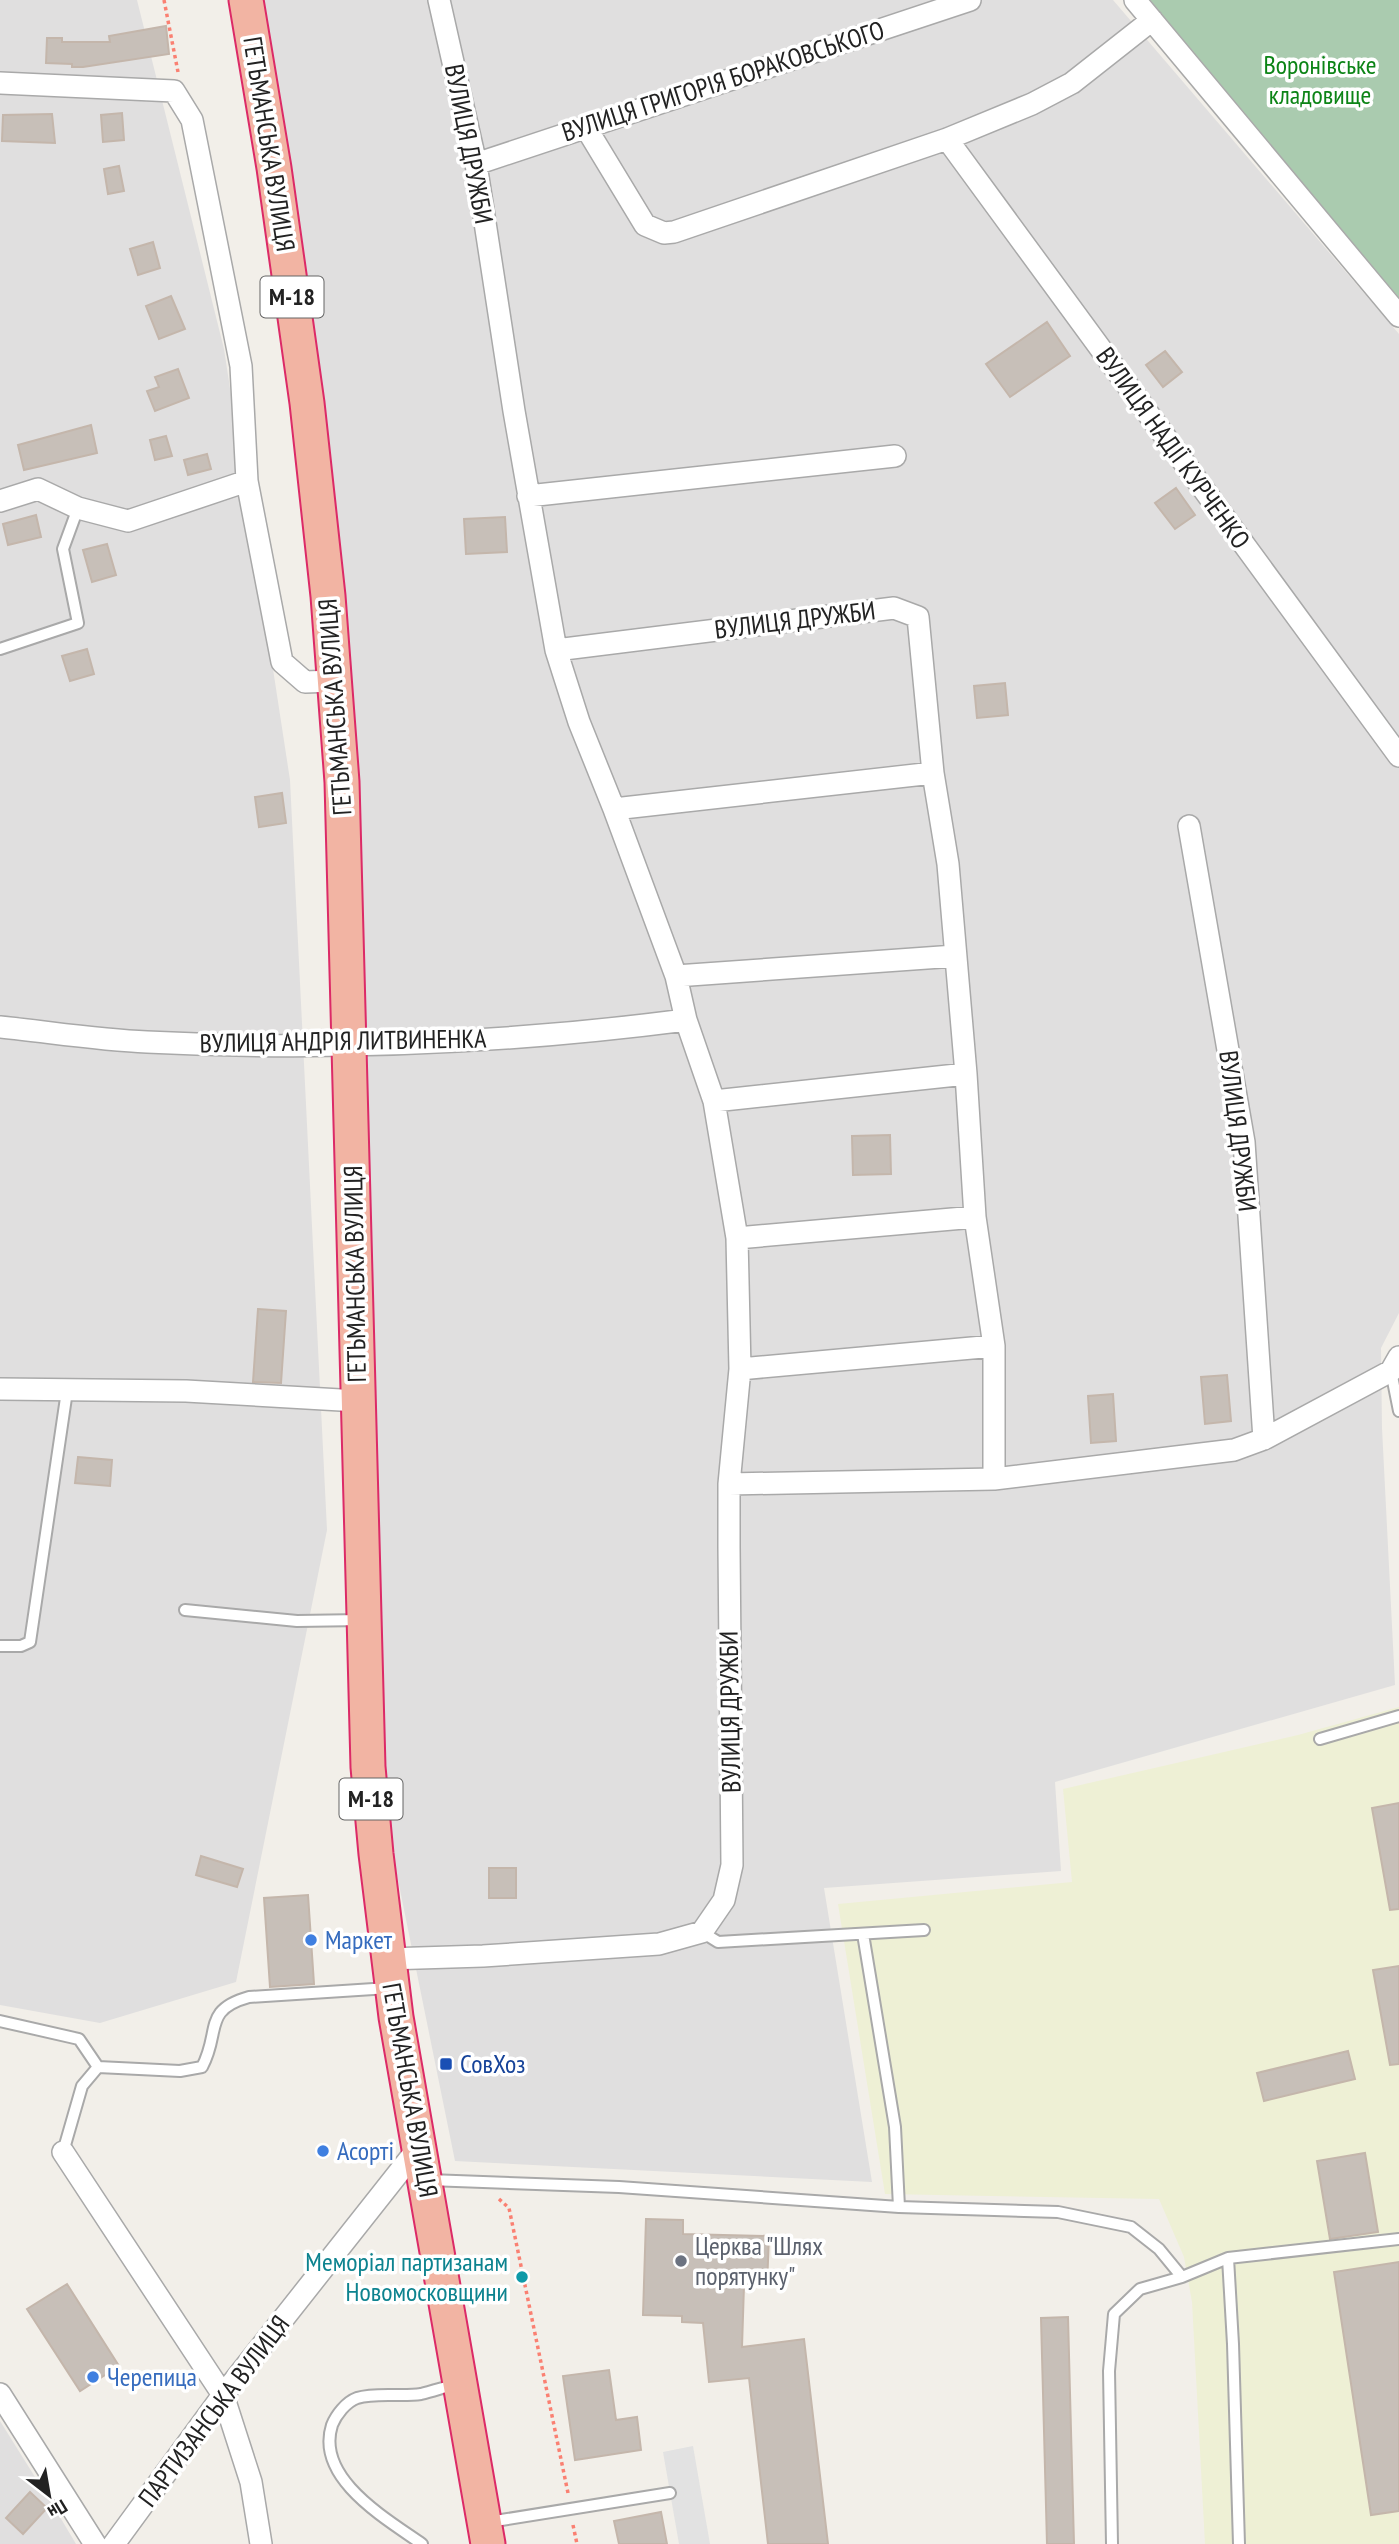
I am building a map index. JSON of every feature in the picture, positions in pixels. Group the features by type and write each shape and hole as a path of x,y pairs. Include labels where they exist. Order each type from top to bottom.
{"highway":[{"name":"ГЕТЬМАНСЬКА ВУЛИЦЯ","path":"246,0 274,168 307,403 342,782 368,1767 389,1974 486,2534"}],"street":[{"name":"ВУЛИЦЯ ДРУЖБИ","path":"439,0 476,164 528,496 556,650 579,722 676,976 686,1020 714,1101 737,1238 740,1369 729,1484 732,1865 724,1900 702,1932"},
{"name":"ВУЛИЦЯ ГРИГОРІЯ БОРАКОВСЬКОГО","path":"476,164 970,0"},
{"path":"1135,0 1399,316"},
{"path":"585,126 645,225 664,233 674,232 947,139 1032,103 1072,83 1152,20"},
{"path":"0,83 174,91 192,120 241,366 247,481 282,663 305,682 334,681"},
{"name":"ВУЛИЦЯ НАДІЇ КУРЧЕНКО","path":"947,139 1399,756"},
{"path":"528,496 895,456"},
{"path":"0,501 38,489 78,508 128,521 247,481"},
{"name":"ВУЛИЦЯ ДРУЖБИ","path":"556,650 894,608 918,617 933,773 948,864 975,1217 994,1346 994,1479"},
{"path":"614,809 933,773"},
{"name":"ВУЛИЦЯ ДРУЖБИ","path":"1189,826 1244,1142 1264,1439"},
{"path":"676,976 955,956"},
{"name":"ВУЛИЦЯ АНДРІЯ ЛИТВИНЕНКА","path":"0,1027 146,1042 349,1045 452,1042 614,1029 686,1020"},
{"path":"714,1101 966,1074"},
{"path":"737,1238 975,1217"},
{"path":"740,1369 994,1346"},
{"path":"729,1484 994,1479 1234,1450 1264,1439 1395,1364"},
{"path":"0,1389 186,1391 358,1401"},
{"path":"389,1974 483,1956 659,1944 702,1932"},
{"name":"ПАРТИЗАНСЬКА ВУЛИЦЯ","path":"114,2544 223,2395 419,2147"},
{"path":"63,2152 223,2395 251,2482 261,2544"},
{"path":"0,2394 95,2544"}],"lane":[{"path":"0,649 78,623 63,549 78,508"},
{"path":"1395,1364 1399,1411"},
{"path":"0,1646 21,1646 30,1642 67,1391"},
{"path":"185,1609 297,1621 365,1619"},
{"path":"1320,1739 1399,1716"},
{"path":"702,1932 718,1942 925,1930"},
{"path":"863,1934 895,2127 899,2207"},
{"path":"99,2067 180,2071 202,2067 208,2056 214,2023 219,2012 229,2002 389,1974"},
{"path":"0,2021 79,2039 99,2067"},
{"path":"63,2152 82,2086 99,2067"},
{"path":"425,2180 619,2187 899,2207 1058,2212 1130,2227 1159,2249 1182,2277"},
{"path":"1112,2544 1109,2371 1114,2314 1140,2289 1182,2277 1228,2258 1399,2239"},
{"path":"1228,2258 1239,2544"},
{"path":"422,2544 376,2512 349,2486 331,2460 329,2436 335,2415 356,2399 420,2394 460,2384"},
{"path":"486,2534 571,2508 670,2493"}],"path":[{"path":"164,0 178,72 174,91"},
{"path":"480,2181 509,2208 571,2508 576,2544"}],"shaded area":[{"path":"0,0 137,0 224,349 290,780 327,1530 236,1982 100,2023 0,2005"},
{"path":"261,0 1113,0 1399,334 1399,1313 1381,1348 1382,1428 1395,1685 1055,1782 1061,1871 824,1888 872,2182 455,2161 384,1811 354,816 324,400 293,189"},
{"path":"0,2421 60,2517 76,2544 0,2544"},
{"path":"693,2446 710,2544 679,2544 663,2452"}],"green space":[{"name":"Воронівське кладовище","path":"1150,0 1399,0 1399,298"},
{"path":"1399,1707 1399,2544 1205,2544 1192,2302 1184,2257 1159,2199 885,2194 838,1904 1072,1882 1063,1789 1298,1735"}],"building":[{"path":"166,26 169,54 83,67 46,63 47,38 62,38 62,42 110,42 109,36"},
{"path":"122,113 124,140 103,142 101,115"},
{"path":"52,114 55,143 2,141 3,115"},
{"path":"119,166 124,191 108,194 104,169"},
{"path":"153,242 160,268 138,275 130,249"},
{"path":"171,296 185,329 159,339 146,306"},
{"path":"1047,322 1070,356 1010,397 986,364"},
{"path":"1165,351 1182,372 1163,387 1146,365"},
{"path":"178,369 189,398 155,411 147,391 159,387 155,377"},
{"path":"91,425 97,453 24,470 18,445"},
{"path":"166,436 172,456 155,460 150,440"},
{"path":"207,454 211,469 188,475 184,460"},
{"path":"1176,488 1195,515 1175,529 1155,503"},
{"path":"36,515 41,537 8,545 3,524"},
{"path":"505,517 507,552 466,554 464,519"},
{"path":"107,544 116,575 92,582 83,550"},
{"path":"87,649 94,674 70,681 62,656"},
{"path":"1005,683 1008,715 977,718 974,686"},
{"path":"282,793 286,823 259,827 255,797"},
{"path":"890,1135 891,1174 853,1175 852,1136"},
{"path":"258,1309 286,1311 281,1383 253,1382"},
{"path":"1227,1375 1231,1421 1205,1424 1201,1377"},
{"path":"1113,1394 1116,1441 1091,1443 1088,1396"},
{"path":"78,1457 112,1460 110,1486 75,1483"},
{"path":"1399,1803 1399,1909 1390,1910 1372,1808"},
{"path":"201,1856 243,1869 237,1887 196,1875"},
{"path":"489,1868 516,1868 516,1898 489,1898"},
{"path":"308,1895 314,1984 270,1987 264,1898"},
{"path":"1399,1966 1399,2064 1390,2065 1373,1970"},
{"path":"1348,2051 1355,2079 1264,2101 1257,2073"},
{"path":"1365,2153 1378,2232 1330,2239 1317,2161"},
{"path":"646,2219 683,2220 683,2234 769,2236 767,2286 744,2285 742,2347 804,2339 828,2544 768,2544 749,2378 709,2382 703,2323 682,2322 682,2316 643,2315"},
{"path":"1399,2262 1399,2511 1371,2515 1334,2272"},
{"path":"67,2284 119,2366 80,2391 27,2309"},
{"path":"1068,2317 1074,2544 1047,2544 1041,2318"},
{"path":"609,2370 616,2420 637,2417 641,2450 575,2460 563,2376"},
{"path":"30,2492 47,2508 23,2534 6,2518"},
{"path":"661,2512 667,2544 619,2544 614,2521"}],"place":[{"name":"Маркет","path":"311,1940"},
{"name":"СовХоз","path":"446,2064"},
{"name":"Асорті","path":"323,2151"},
{"name":"Церква \"Шлях порятунку\"","path":"681,2261"},
{"name":"Меморіал партизанам Новомосковщини","path":"522,2277"},
{"name":"Черепица","path":"93,2377"}]}
